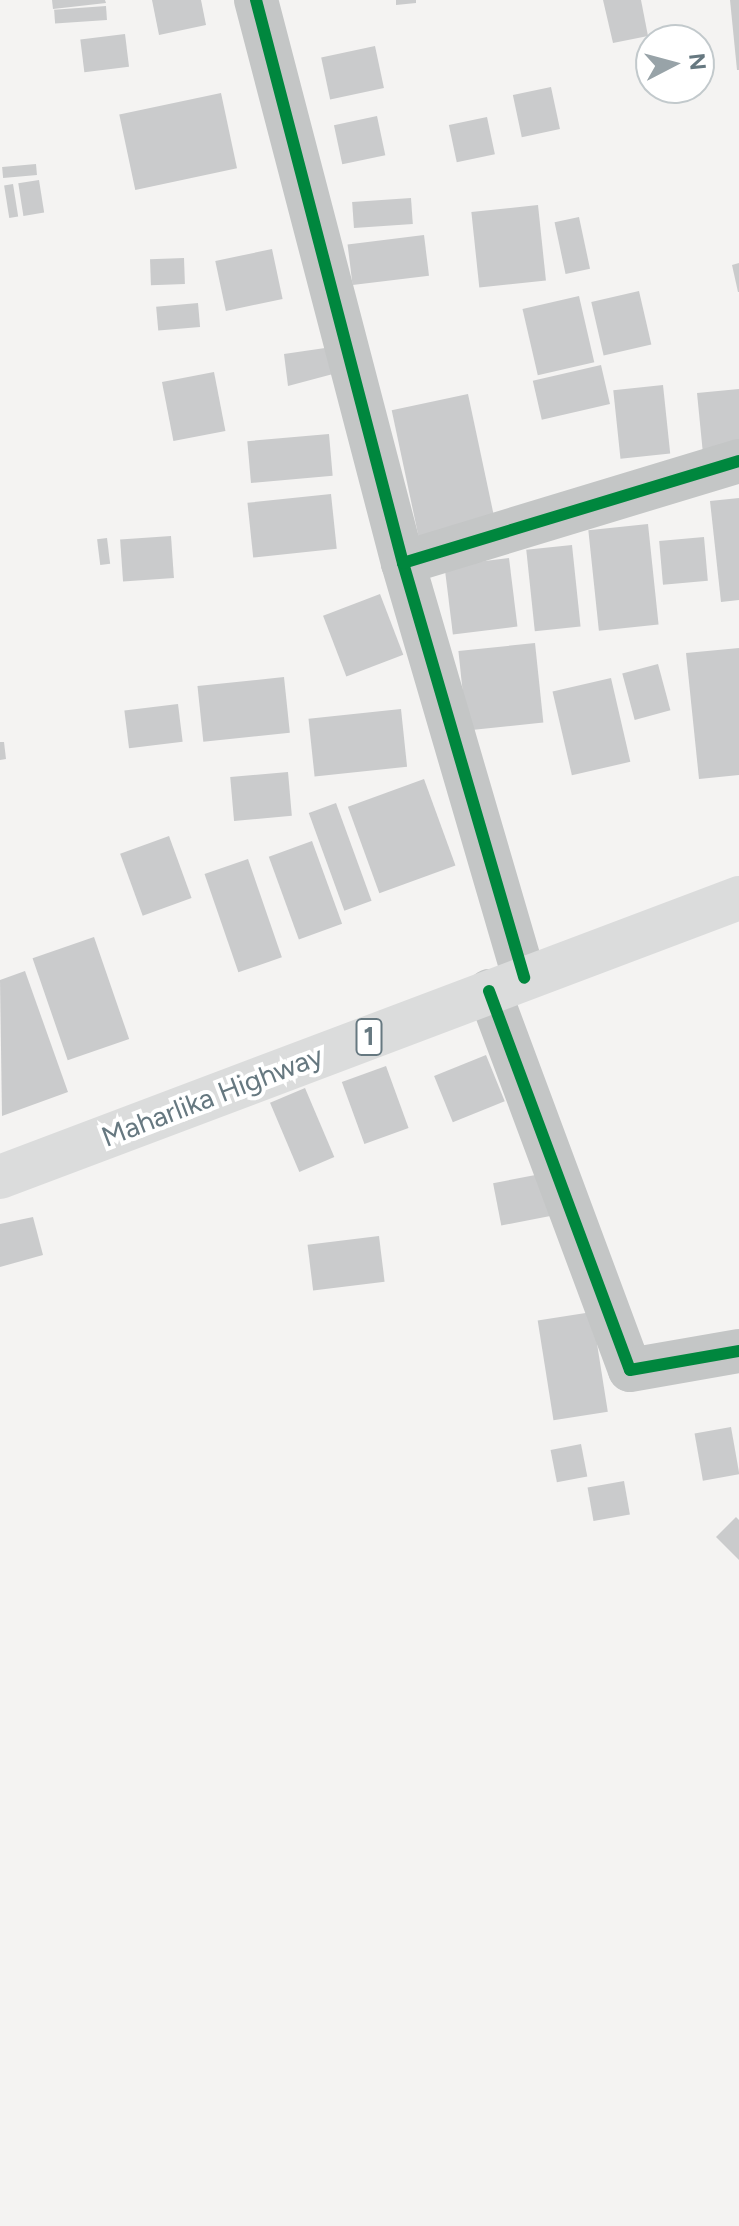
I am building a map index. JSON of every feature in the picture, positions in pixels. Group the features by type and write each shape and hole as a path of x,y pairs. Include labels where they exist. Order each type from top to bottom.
{"highway":[{"name":"Maharlika Highway","path":"0,1177 739,898"}],"street":[{"path":"256,0 403,563 506,985 630,1370 739,1351"},
{"path":"403,563 739,461"}],"building":[{"path":"52,0 105,0 106,3 53,9"},
{"path":"152,0 201,0 206,25 159,35"},
{"path":"396,0 416,0 416,3 396,5"},
{"path":"603,0 641,0 646,24 635,24 635,39 613,43"},
{"path":"730,0 739,0 739,70 737,70"},
{"path":"106,6 107,20 55,24 54,10"},
{"path":"125,34 129,67 84,72 80,39"},
{"path":"375,46 384,88 330,99 321,57"},
{"path":"551,87 560,129 522,137 513,95"},
{"path":"221,93 237,168 135,190 119,115"},
{"path":"377,116 385,155 342,164 334,125"},
{"path":"487,117 495,154 457,162 449,125"},
{"path":"36,164 37,175 3,178 2,167"},
{"path":"39,180 44,213 23,216 18,183"},
{"path":"13,184 18,217 9,218 4,185"},
{"path":"411,198 413,224 354,228 352,202"},
{"path":"538,205 546,281 479,288 471,212"},
{"path":"579,217 590,269 566,274 555,222"},
{"path":"424,235 429,276 353,285 348,244"},
{"path":"272,249 283,299 226,311 215,261"},
{"path":"184,258 185,284 151,285 150,259"},
{"path":"739,263 739,292 738,292 732,265"},
{"path":"639,291 651,345 604,356 591,302"},
{"path":"579,296 594,362 538,375 522,309"},
{"path":"198,303 200,327 158,331 156,307"},
{"path":"325,348 333,374 288,386 284,354"},
{"path":"601,365 610,404 542,420 533,381"},
{"path":"214,372 225,431 173,441 162,382"},
{"path":"663,385 670,454 620,459 613,390"},
{"path":"739,389 739,451 703,454 697,393"},
{"path":"468,394 495,521 419,537 392,410"},
{"path":"329,434 333,476 251,483 247,441"},
{"path":"331,494 337,549 253,557 247,503"},
{"path":"739,498 739,600 721,602 710,501"},
{"path":"648,524 659,624 599,631 588,530"},
{"path":"171,536 174,578 123,581 120,540"},
{"path":"704,537 708,581 663,585 659,541"},
{"path":"107,538 110,564 100,565 97,539"},
{"path":"572,545 581,627 535,631 526,550"},
{"path":"509,558 517,626 453,634 444,566"},
{"path":"380,594 403,655 346,677 323,616"},
{"path":"535,643 543,723 467,731 458,651"},
{"path":"739,648 739,775 699,779 686,653"},
{"path":"658,664 670,710 635,720 622,674"},
{"path":"284,677 290,733 203,742 197,686"},
{"path":"611,678 630,762 572,775 553,691"},
{"path":"178,704 183,742 129,748 124,711"},
{"path":"401,709 407,767 315,776 309,719"},
{"path":"0,742 4,742 6,759 0,760"},
{"path":"288,772 292,816 234,821 230,777"},
{"path":"424,779 455,865 379,893 348,807"},
{"path":"336,803 372,901 344,911 309,813"},
{"path":"169,836 192,898 143,916 120,854"},
{"path":"312,841 342,924 299,939 269,857"},
{"path":"248,859 282,957 238,972 205,874"},
{"path":"94,937 129,1039 68,1060 33,958"},
{"path":"25,971 68,1092 2,1116 0,980"},
{"path":"486,1055 505,1101 453,1122 434,1076"},
{"path":"386,1066 409,1128 364,1144 342,1082"},
{"path":"305,1088 334,1157 299,1172 270,1103"},
{"path":"551,1172 559,1214 501,1225 493,1183"},
{"path":"33,1217 43,1255 0,1267 0,1224"},
{"path":"379,1236 385,1282 313,1290 308,1245"},
{"path":"592,1312 608,1412 553,1420 538,1321"},
{"path":"731,1427 739,1474 703,1481 695,1433"},
{"path":"581,1444 587,1476 557,1482 551,1450"},
{"path":"624,1481 630,1514 593,1521 588,1487"},
{"path":"736,1517 739,1520 739,1560 716,1537"}],"cycle path":[{"path":"256,0 403,563 524,978"},
{"path":"403,563 739,461"},
{"path":"489,991 630,1370 739,1351"}]}
